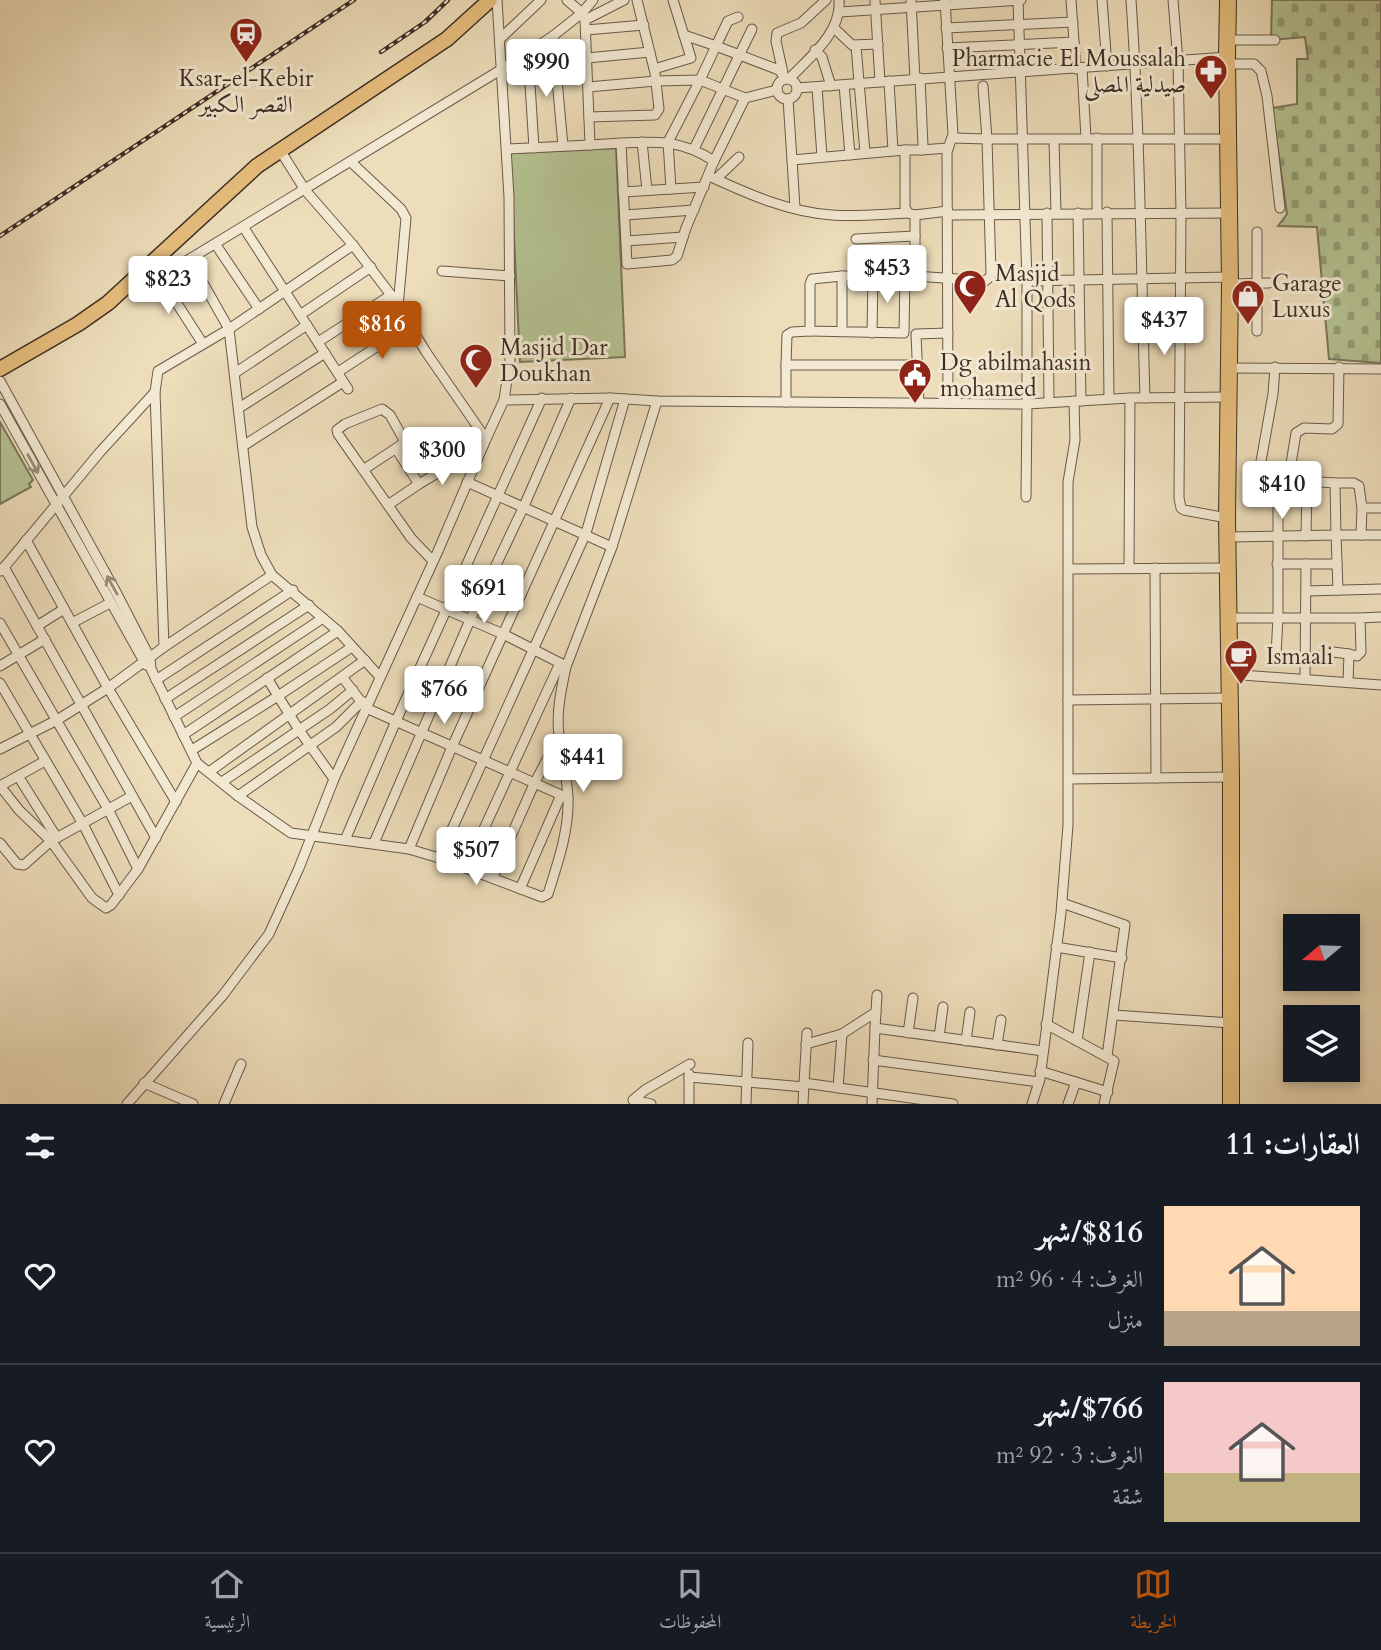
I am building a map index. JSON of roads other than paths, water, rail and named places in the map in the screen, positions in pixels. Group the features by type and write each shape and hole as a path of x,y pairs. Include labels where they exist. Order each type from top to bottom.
{"highway":[{"path":"1228,0 1230,397 1227,568 1231,777 1231,1104"}],"main road":[{"path":"0,369 93,314 141,275 238,181 447,39 490,0"}],"street":[{"path":"127,1104 223,995 269,934 299,869 310,834 364,704 380,677 417,597 504,400 510,360 510,276 507,149 497,0"},
{"path":"501,38 541,0"},
{"path":"567,0 584,21 644,25"},
{"path":"590,145 584,21 593,0"},
{"path":"141,275 160,277 190,260 553,36 624,0"},
{"path":"589,117 656,114 659,109 654,69 637,0"},
{"path":"654,69 691,58 673,0"},
{"path":"786,77 776,41 778,33 801,23 826,0"},
{"path":"788,99 780,96 777,90 780,81 815,50 834,28 840,12 839,0"},
{"path":"875,0 878,44 893,151"},
{"path":"840,12 876,11 911,4 1019,0 1027,281 1026,497"},
{"path":"1071,0 1086,138"},
{"path":"1102,0 1107,66"},
{"path":"1131,0 1142,212 1145,398"},
{"path":"1173,0 1178,61 1181,212 1178,398 1181,508 1227,518"},
{"path":"945,3 951,143 948,213 948,403"},
{"path":"911,4 923,143 921,150"},
{"path":"671,189 668,142 728,21 738,17"},
{"path":"946,28 1073,22"},
{"path":"834,28 852,45 878,44"},
{"path":"694,149 752,29"},
{"path":"684,35 740,53 795,82 796,94 788,99"},
{"path":"553,36 563,146"},
{"path":"1228,40 1275,40"},
{"path":"947,48 1074,41"},
{"path":"856,46 865,153"},
{"path":"815,50 822,57 831,86"},
{"path":"528,52 534,148"},
{"path":"587,58 650,52"},
{"path":"797,88 1178,61 1254,64 1262,71 1280,208"},
{"path":"588,87 699,80 745,98 777,90"},
{"path":"844,85 850,155"},
{"path":"810,331 811,280 816,277 910,276 981,281 990,277 988,139 983,86"},
{"path":"817,87 822,157"},
{"path":"713,177 715,160 745,98"},
{"path":"788,99 795,208"},
{"path":"1097,138 1108,277 1109,399"},
{"path":"792,160 921,150 988,139 1230,139"},
{"path":"1049,402 1047,279 1054,140"},
{"path":"642,142 647,190"},
{"path":"507,149 668,142 694,149 715,160"},
{"path":"621,144 627,264 675,259 704,187 739,158"},
{"path":"280,150 305,190 353,245 391,295 484,442"},
{"path":"904,333 915,236 912,214 905,207 905,150"},
{"path":"351,162 401,209 406,218 398,307"},
{"path":"713,177 770,202 831,215 1229,213"},
{"path":"623,192 704,187"},
{"path":"625,215 694,210"},
{"path":"1032,1104 1041,1071 1062,903 1068,825 1068,482 1078,401 1078,213"},
{"path":"243,446 346,385 244,228"},
{"path":"1256,331 1257,232"},
{"path":"856,239 915,236"},
{"path":"626,241 683,237"},
{"path":"216,245 259,309"},
{"path":"164,647 155,392 158,371 229,329 353,245"},
{"path":"190,260 229,329 252,527 261,555 272,575 293,590 338,631 380,677"},
{"path":"300,315 370,267"},
{"path":"442,271 510,276"},
{"path":"842,276 842,331"},
{"path":"160,277 203,344"},
{"path":"872,333 873,277"},
{"path":"1027,281 1181,277 1269,284"},
{"path":"318,342 391,295"},
{"path":"235,373 307,325"},
{"path":"338,372 410,325"},
{"path":"786,402 787,335 790,332 948,332"},
{"path":"916,334 919,403"},
{"path":"239,408 324,353"},
{"path":"786,365 918,365"},
{"path":"1275,367 1260,467 1264,471 1307,481 1354,483 1360,486 1361,535"},
{"path":"1289,476 1296,433 1304,428 1332,429 1338,424 1339,367"},
{"path":"1230,368 1381,369"},
{"path":"0,381 117,594 197,763 291,833 409,849 542,897 548,894 568,819 559,736 563,665"},
{"path":"155,392 55,504 2,569 45,639 156,838"},
{"path":"504,400 610,398 657,401 1027,404 1130,398 1230,397"},
{"path":"345,840 541,398"},
{"path":"374,843 470,620 571,398"},
{"path":"409,849 610,398"},
{"path":"1129,568 1130,398"},
{"path":"439,858 531,649 586,533 625,399"},
{"path":"466,868 508,773 563,665 612,547 657,401"},
{"path":"0,404 110,603 148,664"},
{"path":"363,470 403,443 403,436 386,411 372,411 345,424 338,430 338,434 363,470 416,545 433,561"},
{"path":"388,505 484,442"},
{"path":"396,449 419,484"},
{"path":"1276,655 1278,474"},
{"path":"1306,536 1307,481"},
{"path":"467,482 586,533 612,547"},
{"path":"1335,483 1338,590"},
{"path":"1362,508 1381,508"},
{"path":"1228,537 1381,535"},
{"path":"26,540 108,688 176,802"},
{"path":"1277,564 1337,564"},
{"path":"1305,679 1306,564"},
{"path":"1155,568 1156,778"},
{"path":"1069,569 1227,568"},
{"path":"2,745 30,735 148,664 164,647 272,575"},
{"path":"1306,591 1381,589"},
{"path":"156,680 293,590"},
{"path":"417,597 503,634 563,665"},
{"path":"72,623 110,603"},
{"path":"165,699 309,605"},
{"path":"37,626 64,609"},
{"path":"1229,618 1381,617"},
{"path":"174,717 323,618"},
{"path":"1325,651 1358,656 1362,652 1360,618"},
{"path":"0,623 108,809 138,869"},
{"path":"183,735 338,631"},
{"path":"0,666 45,639"},
{"path":"192,750 352,647"},
{"path":"1348,682 1349,654"},
{"path":"209,772 365,660"},
{"path":"1228,674 1381,685"},
{"path":"267,678 309,746 334,779"},
{"path":"343,678 364,704 421,733 565,797"},
{"path":"0,683 83,824 119,895"},
{"path":"222,782 353,690"},
{"path":"1068,700 1229,698"},
{"path":"238,796 364,704"},
{"path":"492,877 559,736"},
{"path":"44,761 0,786 19,810 54,839"},
{"path":"18,776 54,839 97,903 109,907 138,869 197,763"},
{"path":"1069,779 1231,777"},
{"path":"0,843 22,866 54,839 132,796"},
{"path":"520,889 565,797"},
{"path":"1062,903 1124,924 1125,927 1107,1056"},
{"path":"1056,947 1122,958"},
{"path":"1077,1041 1090,952"},
{"path":"872,1104 877,995"},
{"path":"908,1033 913,998"},
{"path":"939,1037 943,1007"},
{"path":"806,1044 842,1034 876,1012"},
{"path":"966,1041 971,1012"},
{"path":"1114,1015 1231,1023"},
{"path":"997,1045 1001,1020"},
{"path":"1046,1024 1114,1062 1104,1104"},
{"path":"875,1028 1043,1051"},
{"path":"803,1104 807,1033"},
{"path":"838,1088 842,1034"},
{"path":"746,1104 748,1044"},
{"path":"873,1060 1039,1082"},
{"path":"651,1104 633,1100 690,1062 689,1104"},
{"path":"224,1104 241,1064"},
{"path":"1041,1071 1108,1092"},
{"path":"689,1077 838,1088 953,1104"},
{"path":"1068,1104 1076,1082"},
{"path":"144,1083 193,1104"}],"railway":[{"path":"0,236 354,0"},
{"path":"381,52 425,22 448,0"}],"place":[{"name":"Ksar-el-Kebir القصر الكبير","path":"246,64"},
{"name":"Pharmacie El Moussalah صيدلية المصلى","path":"1211,101"},
{"name":"Masjid Al Qods","path":"970,316"},
{"name":"Garage Luxus","path":"1248,326"},
{"name":"Masjid Dar Doukhan","path":"476,390"},
{"name":"Dg abilmahasin mohamed","path":"915,405"},
{"name":"Ismaali","path":"1241,686"}]}
